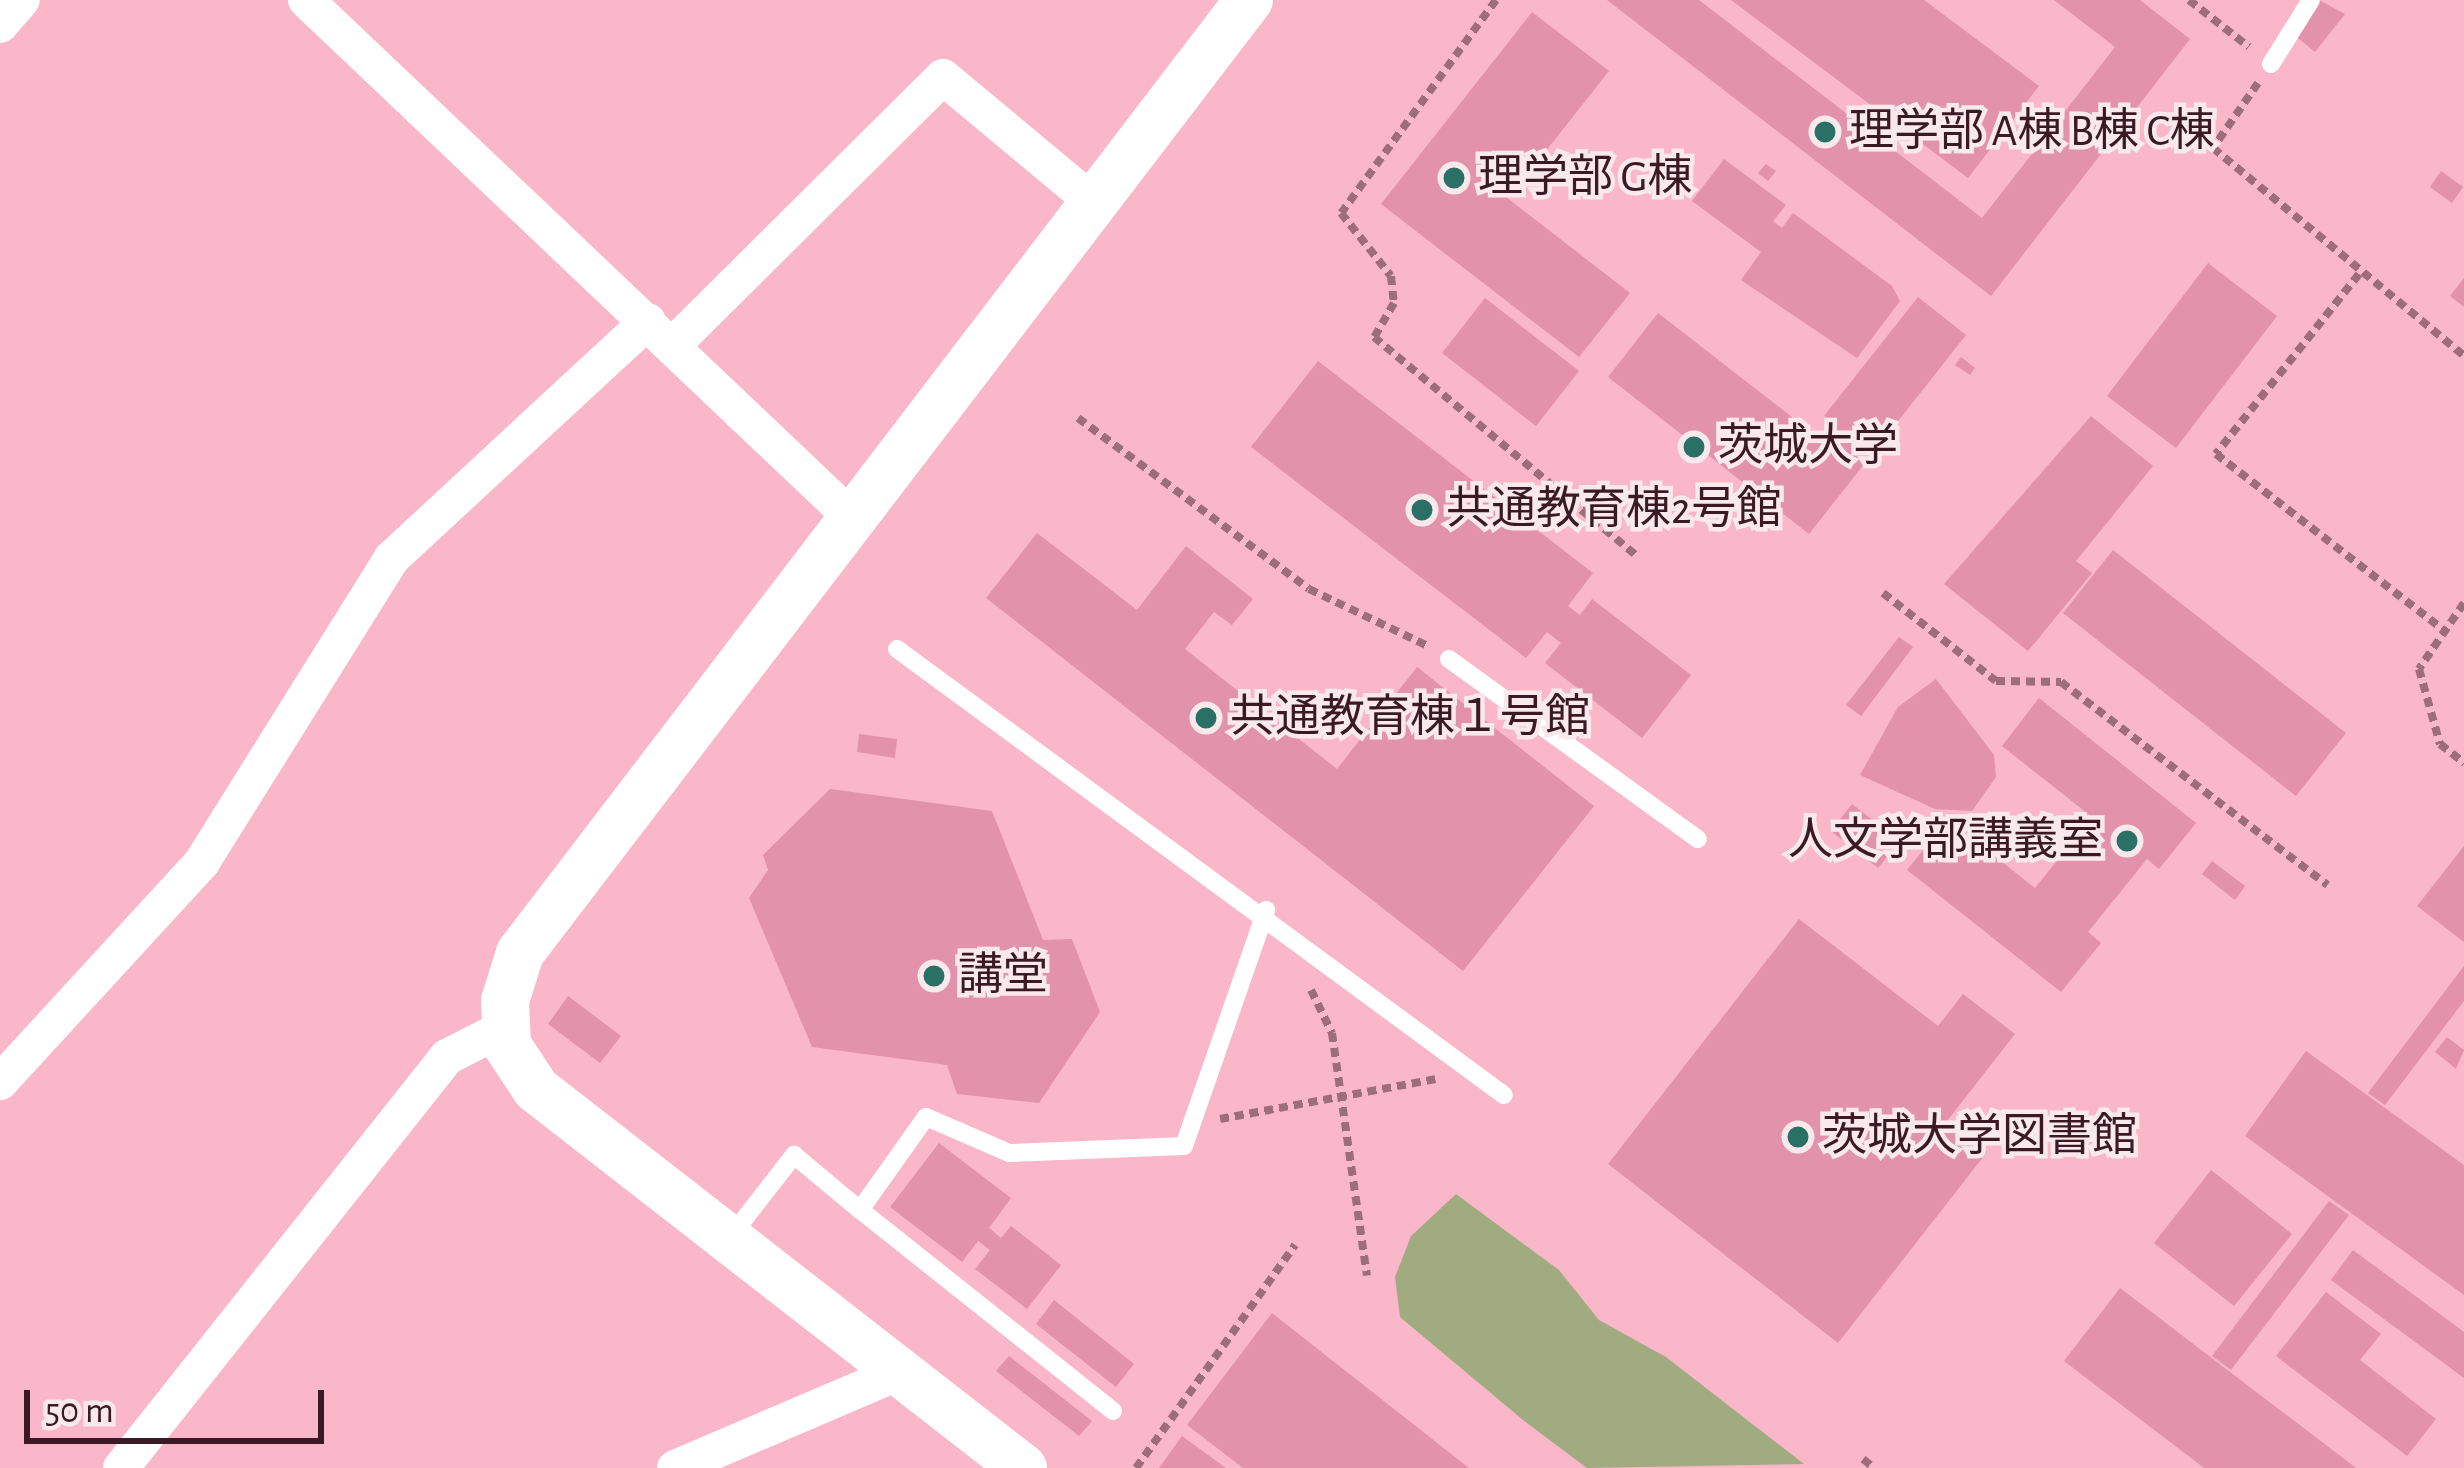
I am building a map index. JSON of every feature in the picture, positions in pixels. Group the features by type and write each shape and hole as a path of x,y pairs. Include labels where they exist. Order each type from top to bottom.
{"street":[{"path":"0,25 22,0"},
{"path":"1023,1468 536,1089 504,1028 520,953 849,514 1250,0"},
{"path":"321,4 849,514"},
{"path":"0,1082 202,862 391,559 660,333 943,76 1093,202"},
{"path":"121,1468 447,1057 504,1028"},
{"path":"675,1468 898,1373"}],"lane":[{"path":"2271,64 2311,0"},
{"path":"897,649 1267,910 1504,1095"},
{"path":"1449,659 1698,839"},
{"path":"860,1210 926,1117 1010,1153 1184,1147 1267,910"},
{"path":"728,1239 794,1155 1113,1411"}],"path":[{"path":"1496,0 1341,213 1391,276 1394,303 1374,337 1636,555"},
{"path":"2189,0 2271,64 2213,148 2464,356"},
{"path":"2360,274 2216,454 2445,631"},
{"path":"1078,418 1309,589 1449,659"},
{"path":"1883,593 1996,681 2060,682 2326,885"},
{"path":"2464,603 2419,669 2440,744 2464,763"},
{"path":"1305,976 1332,1033 1367,1275"},
{"path":"1189,1123 1337,1090 1480,1076"},
{"path":"1136,1468 1295,1245"},
{"path":"1863,1459 1874,1468"}],"green space":[{"path":"1456,1194 1559,1270 1599,1320 1666,1357 1804,1464 1587,1468 1523,1420 1400,1317 1395,1277 1411,1236"}],"building":[{"name":"理学部 A棟 B棟 C棟","path":"1607,0 1699,0 1982,218 2115,47 2054,0 2140,0 2190,39 1991,296"},
{"path":"1731,0 1924,0 2039,86 1968,178"},
{"path":"2319,0 2345,14 2315,52 2292,33"},
{"name":"理学部 G棟","path":"1532,12 1609,71 1534,166 1522,158 1497,190 1630,293 1579,357 1381,204"},
{"path":"1724,159 1786,205 1773,221 1782,228 1793,213 1892,286 1900,301 1857,358 1741,280 1761,252 1692,201"},
{"path":"1766,164 1776,171 1768,181 1758,173"},
{"path":"2441,171 2463,187 2452,203 2430,187"},
{"path":"2208,263 2277,316 2176,448 2107,396"},
{"path":"2464,278 2464,307 2450,296"},
{"path":"1918,297 1966,335 1809,534 1608,377 1658,313 1824,442 1837,426 1824,416"},
{"path":"1485,298 1579,371 1536,426 1442,353"},
{"path":"1961,357 1975,368 1970,375 1955,365"},
{"name":"共通教育棟2号館","path":"1318,361 1593,573 1568,606 1580,615 1592,599 1691,675 1642,738 1545,663 1561,643 1547,632 1526,658 1251,447"},
{"path":"2091,416 2153,466 2076,561 2092,573 2028,651 1944,584"},
{"name":"共通教育棟１号館","path":"1037,533 1137,610 1186,546 1253,599 1232,625 1214,612 1185,649 1337,769 1417,667 1594,806 1463,971 986,598"},
{"path":"2113,550 2346,733 2296,796 2063,613"},
{"path":"1899,637 1913,647 1861,716 1846,705"},
{"path":"1936,679 1994,755 1996,777 1972,811 1935,809 1860,775 1898,707"},
{"name":"人文学部講義室","path":"2039,698 2196,823 2159,869 2147,859 2088,932 2101,943 2061,992 1907,870 1948,819 2035,888 2092,817 2002,746"},
{"path":"859,734 897,739 895,758 857,752"},
{"name":"講堂","path":"830,789 992,811 1043,940 1072,939 1100,1012 1039,1103 957,1094 947,1065 812,1047 749,898 768,870 763,855"},
{"path":"1852,804 1900,841 1878,868 1831,831"},
{"path":"2464,846 2464,942 2417,906"},
{"path":"2212,861 2245,886 2235,900 2202,874"},
{"name":"茨城大学図書館","path":"1799,919 1938,1026 1963,994 2015,1034 1947,1121 1987,1152 1838,1343 1608,1164"},
{"path":"2464,966 2464,1001 2385,1105 2368,1093"},
{"path":"568,996 621,1036 600,1063 548,1024"},
{"path":"2447,1037 2464,1050 2456,1069 2435,1052"},
{"path":"2306,1051 2464,1165 2464,1295 2245,1136"},
{"path":"939,1143 1011,1198 989,1228 1001,1238 1011,1226 1061,1265 1027,1309 975,1269 990,1250 978,1241 962,1262 890,1207"},
{"path":"2211,1170 2292,1234 2234,1306 2154,1243"},
{"path":"2329,1201 2349,1215 2231,1370 2212,1356"},
{"path":"2353,1250 2464,1332 2464,1378 2331,1280"},
{"path":"2120,1288 2356,1468 2204,1468 2064,1361"},
{"path":"2326,1292 2381,1334 2360,1360 2436,1419 2407,1456 2276,1356"},
{"path":"1054,1300 1134,1364 1116,1387 1036,1324"},
{"path":"1272,1313 1469,1468 1243,1468 1187,1425"},
{"path":"1009,1356 1092,1421 1079,1436 996,1371"},
{"path":"1182,1436 1226,1468 1159,1468"}],"place":[{"name":"理学部 A棟 B棟 C棟","path":"1825,132"},
{"name":"理学部 G棟","path":"1454,178"},
{"name":"茨城大学","path":"1694,447"},
{"name":"共通教育棟2号館","path":"1422,510"},
{"name":"共通教育棟１号館","path":"1206,718"},
{"name":"人文学部講義室","path":"2127,841"},
{"name":"講堂","path":"934,976"},
{"name":"茨城大学図書館","path":"1798,1137"}]}
